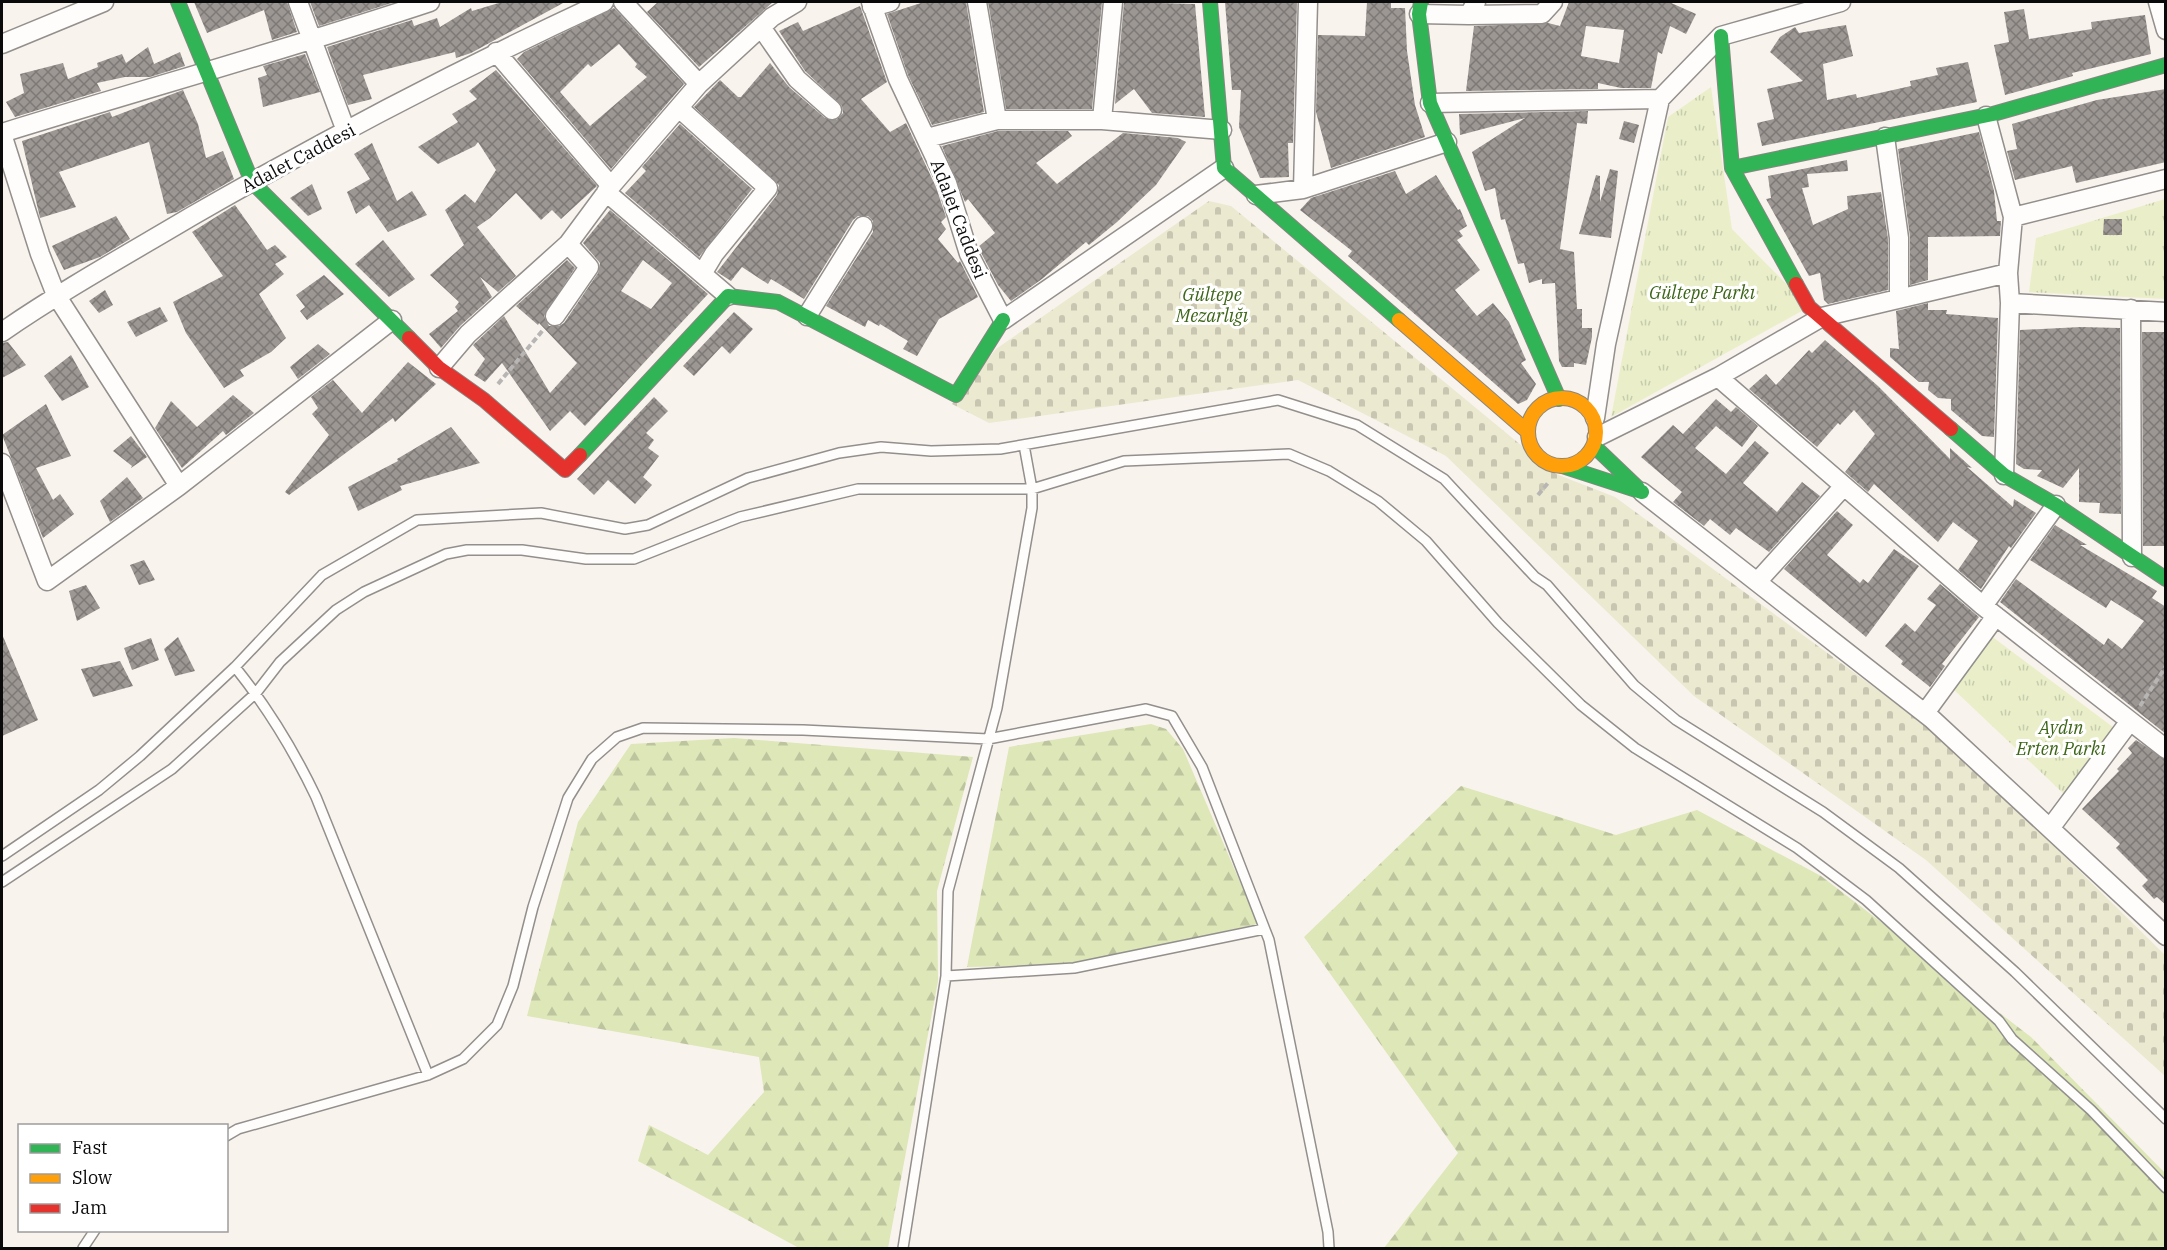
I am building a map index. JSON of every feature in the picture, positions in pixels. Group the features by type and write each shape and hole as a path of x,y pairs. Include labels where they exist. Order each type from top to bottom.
{"street":[{"path":"2,44 104,2"},
{"path":"178,2 204,70 252,182 439,368 484,400 565,470 728,296"},
{"path":"298,2 346,131"},
{"path":"179,486 56,295 40,254 2,134 204,70 312,42 430,2"},
{"name":"Adalet Caddesi","path":"2,332 56,295 252,182 496,52 603,2"},
{"path":"623,2 699,84"},
{"path":"439,368 468,334 568,244 608,189 680,109 699,84 761,27 797,2"},
{"path":"977,2 997,120"},
{"path":"1102,120 1113,2"},
{"path":"1210,2 1224,168 1527,432"},
{"path":"1303,189 1308,2"},
{"path":"1553,2 1542,14 1472,8 1420,8 1430,103 1559,399"},
{"path":"1562,466 1581,461 1595,434 1606,344 1660,99 1721,36 1841,2"},
{"path":"2158,2 2166,30"},
{"name":"Adalet Caddesi","path":"878,3 898,79 947,183 969,254 1003,320"},
{"path":"761,27 797,79 832,110"},
{"path":"1721,36 1732,168 1809,307 2004,475 2056,505 2166,579"},
{"path":"496,52 608,189 728,296 778,302 956,395 1003,320 1224,168"},
{"path":"1732,168 1986,116 2166,65"},
{"path":"1430,103 1660,99"},
{"path":"680,109 768,188 714,254 702,274"},
{"path":"1986,116 2013,217 2008,273 2010,303 2004,475"},
{"path":"927,138 997,120 1102,120 1221,130"},
{"path":"1885,137 1898,220 1899,299"},
{"path":"1256,195 1303,189 1447,142"},
{"path":"2013,217 2166,179"},
{"path":"807,316 863,226"},
{"path":"555,316 589,267 568,244"},
{"path":"1595,434 1718,377 1822,317 2008,273"},
{"path":"2010,303 2166,312"},
{"path":"2131,309 2132,557"},
{"path":"2,462 47,581 179,486 392,320"},
{"path":"1718,377 1990,611 2166,749"},
{"path":"1642,492 1542,459 1529,442 1527,432 1534,411 1552,398 1573,399 1582,403 1595,434 1642,492 1925,713 2051,827 2166,936"},
{"path":"1757,582 1844,486"},
{"path":"1925,713 2056,505"},
{"path":"2051,827 2130,721"}],"lane":[{"path":"2,856 115,778 235,667 322,575 417,520 541,513 625,529 648,525 748,478 839,453 881,447 931,452 1000,449 1278,400 1357,425 1444,479 1535,577 1547,585 1634,685 1676,720 1823,812 1899,868 2015,972 2166,1119"},
{"path":"903,1248 946,976 948,891 999,696 1032,508 1032,489 1024,445"},
{"path":"2,882 172,769 256,693 280,662 336,610 364,592 446,554 467,550 522,550 586,559 634,559 740,517 858,489 1032,489 1124,461 1289,454 1329,471 1378,501 1426,540 1498,623 1581,705 1635,748 1797,848 1866,900 1999,1021 2012,1039 2091,1110 2166,1188"},
{"path":"235,667 256,693 300,762 428,1075"},
{"path":"228,1135 238,1129 428,1075 463,1059 497,1025 513,986 533,907 568,798 592,759 617,737 643,728 655,728 803,730 988,739 1146,709 1172,716 1202,767 1272,952 1326,1220 1329,1248"},
{"path":"946,976 1074,968 1264,929"},
{"path":"83,1248 93,1232"}],"path":[{"path":"484,400 555,316"},
{"path":"2130,721 2166,666"}],"green space":[{"name":"Gültepe Parkı","path":"1711,87 1732,229 1809,307 1611,417 1668,117"},
{"path":"2165,199 2165,299 2029,292 2036,238"},
{"name":"Gültepe Mezarlığı","path":"1209,201 1231,206 1556,474 1615,497 1946,740 2165,955 2165,1076 1926,860 1694,696 1446,456 1298,380 989,423 952,404 996,349"},
{"name":"Aydın Erten Parkı","path":"1990,635 2117,730 2065,795 1952,688"},
{"path":"1151,724 1166,729 1183,749 1258,924 1067,965 967,967 1009,747"},
{"path":"734,738 973,757 937,891 938,981 888,1248 799,1248 638,1161 649,1125 708,1155 764,1092 759,1057 527,1016 578,822 631,744"},
{"path":"1461,786 1616,835 1697,810 1821,876 2031,1037 2165,1173 2165,1248 1384,1248 1458,1153 1304,937"}],"building":[{"path":"194,2 287,2 297,32 272,40 264,10 207,33"},
{"path":"310,2 395,2 319,26"},
{"path":"502,2 565,2 471,53 456,58 455,52 363,75 372,99 348,105 327,47 412,20 414,26 437,18 440,27 471,8 472,11"},
{"path":"658,2 773,2 699,67 647,12"},
{"path":"924,2 966,2 984,112 932,125 908,75 887,14"},
{"path":"988,2 1102,2 1092,109 1006,109"},
{"path":"1124,2 1195,4 1205,117 1152,113 1134,89 1115,104"},
{"path":"1225,2 1297,2 1293,143 1288,143 1289,177 1260,178 1239,127 1241,90 1232,90"},
{"path":"1367,2 1391,2 1391,8 1405,8 1407,51 1415,105 1425,137 1331,168 1316,112 1318,35 1365,36"},
{"path":"1569,2 1669,2 1696,14 1686,34 1670,26 1662,54 1658,52 1651,88 1621,88 1598,83 1598,89 1466,91 1474,26 1548,23 1560,26","holes":["1586,26 1624,30 1619,63 1581,56"]},
{"path":"860,6 887,82 861,99 890,132 906,123 936,187 946,217 941,222 946,229 938,239 958,263 960,261 978,297 939,319 917,356 903,349 908,341 880,324 879,326 868,320 865,327 826,306 873,232 873,221 868,216 858,216 853,220 804,299 771,279 768,284 742,267 731,281 717,272 777,195 779,185 694,107 720,80 738,97 741,97 770,63 789,87 825,118 836,120 843,113 842,106 805,71 779,31 798,22 803,31"},
{"path":"614,8 684,84 611,169 517,59 524,52","holes":["619,44 637,64 635,67 647,77 590,126 560,92 588,64 591,67"]},
{"path":"2024,9 2029,39 2092,29 2091,22 2145,15 2151,54 2072,73 2073,76 2005,95 1994,45 2009,42 2004,12"},
{"path":"1846,25 1853,56 1823,64 1827,100 1856,94 1857,98 1911,86 1910,81 1938,75 1936,68 1968,62 1977,102 1762,146 1757,123 1774,119 1767,89 1803,81 1770,52 1780,37 1795,27 1799,33"},
{"path":"148,47 154,64 180,52 185,66 150,77 125,77 97,83 101,91 15,117 6,102 24,93 20,74 63,63 68,79 98,67 97,63 122,54 126,63"},
{"path":"305,54 320,92 263,107 258,78 267,75 263,66"},
{"path":"496,70 597,186 561,219 552,210 541,220 516,193 477,227 516,276 498,292 480,277 492,297 460,326 441,348 429,334 458,311 455,307 459,302 430,275 464,245 445,210 465,194 475,203 496,170 478,142 475,146 438,164 418,147 458,122 452,114 477,99 469,91"},
{"path":"2166,89 2166,162 2076,183 2072,166 2015,180 2007,151 2017,149 2012,124 2097,100"},
{"path":"183,90 198,124 206,158 223,151 234,179 177,212 167,214 149,142 59,172 76,207 40,218 22,141 110,112 112,117"},
{"path":"1588,111 1587,124 1577,123 1560,249 1574,252 1577,309 1582,309 1582,328 1592,328 1592,337 1586,365 1574,363 1574,367 1562,367 1559,361 1555,283 1542,284 1542,279 1529,283 1524,263 1518,264 1505,219 1501,220 1495,188 1485,191 1472,152 1525,118 1460,135 1459,114"},
{"path":"1624,121 1639,125 1634,143 1619,139"},
{"path":"680,124 752,189 699,257 625,193 646,171 642,167"},
{"path":"998,131 1068,131 1072,136 1036,163 1057,184 1123,133 1178,138 1186,142 1156,185 1117,222 1089,245 1086,242 1042,279 1011,301 998,285 978,247 995,233 968,199 965,202 942,146"},
{"path":"1979,132 1994,191 1997,221 2001,221 2000,236 1928,237 1928,280 1910,285 1910,237 1898,149"},
{"path":"372,143 397,201 412,191 427,215 388,232 369,205 356,214 347,192 370,179 354,154"},
{"path":"1847,160 1848,171 1807,174 1809,187 1802,188 1813,225 1848,209 1847,196 1881,192 1888,239 1888,290 1828,304 1824,300 1820,273 1809,276 1766,199 1771,198 1768,176"},
{"path":"1610,169 1618,171 1611,238 1579,234 1596,175 1600,176 1600,202"},
{"path":"1395,171 1406,194 1436,175 1458,210 1460,209 1467,226 1459,231 1463,236 1457,240 1480,270 1455,290 1477,316 1493,303 1509,322 1526,360 1521,363 1536,384 1527,400 1518,404 1348,256 1352,251 1300,210 1311,198"},
{"path":"312,184 322,209 308,216 290,198"},
{"path":"235,205 267,250 275,245 287,257 275,264 284,274 259,294 286,338 271,352 240,370 244,376 224,388 186,333 173,302 223,276 192,232"},
{"path":"610,210 708,294 585,426 570,411 550,431 502,363 485,382 474,375 485,359 473,345 504,316 550,393 577,363 539,323 538,325 516,306 567,260 575,268 544,316 549,326 559,326 564,323 598,273 600,263 583,243","holes":["643,260 672,283 651,309 621,291"]},
{"path":"116,216 130,239 100,257 64,270 52,246"},
{"path":"2104,219 2122,219 2122,235 2103,235"},
{"path":"383,240 415,279 389,297 355,264"},
{"path":"324,275 344,294 307,320 300,311 305,307 296,295"},
{"path":"105,290 113,305 99,313 89,301"},
{"path":"1928,303 1928,310 1947,310 1946,314 1998,318 1994,437 1982,436 1951,410 1951,399 1938,398 1928,390 1929,382 1919,382 1890,357 1890,348 1899,349 1896,311"},
{"path":"160,307 168,321 136,337 127,322"},
{"path":"734,312 753,329 730,354 722,346 694,376 683,366"},
{"path":"2120,328 2121,514 2099,513 2100,503 2079,502 2079,468 2063,488 2037,476 2042,470 2024,469 2016,464 2020,330"},
{"path":"2142,332 2166,332 2166,546 2143,546"},
{"path":"1825,340 1878,386 1950,459 1950,448 1972,468 1967,467 2013,507 2014,499 2036,513 2011,548 2009,546 1981,589 1958,570 1978,541 1953,522 1938,542 1874,484 1868,492 1845,472 1875,434 1854,410 1840,425 1838,423 1817,447 1749,389 1766,374 1776,385 1809,350 1812,353"},
{"path":"8,342 26,365 2,378 2,343"},
{"path":"318,344 330,354 298,379 290,367"},
{"path":"71,355 89,387 62,401 44,376"},
{"path":"408,362 436,384 395,422 393,418 289,495 285,492 329,435 312,414 318,408 311,397 333,380 362,413"},
{"path":"233,395 254,413 226,435 223,431 182,468 155,428 171,401 197,427"},
{"path":"654,397 668,411 646,433 654,440 648,448 659,456 643,477 652,485 635,504 608,480 594,495 577,479"},
{"path":"1716,399 1731,412 1736,407 1758,426 1742,447 1716,426 1695,448 1726,474 1755,441 1769,453 1743,483 1777,512 1802,482 1820,496 1769,552 1736,528 1730,535 1710,519 1704,526 1673,502 1682,492 1641,457 1673,425 1683,434"},
{"path":"46,404 71,456 36,468 53,500 60,494 74,514 43,538 2,435"},
{"path":"451,427 480,463 400,486 402,490 358,511 348,487 398,461 397,459"},
{"path":"131,436 147,457 131,468 132,466 113,451"},
{"path":"127,477 143,498 110,522 100,501"},
{"path":"1837,511 1853,525 1827,555 1860,583 1863,579 1868,583 1894,549 1919,566 1866,637 1784,569"},
{"path":"2055,525 2087,545 2080,545 2157,591 2152,598 2166,607 2166,734 2000,602 2016,579 2104,645 2108,638 2122,649 2144,621 2111,600 2106,608 2030,560"},
{"path":"144,560 155,580 139,585 130,565"},
{"path":"1940,584 1979,617 1942,664 1945,666 1930,687 1901,664 1903,661 1885,646 1905,623 1915,632 1936,605 1927,599"},
{"path":"86,585 100,608 77,621 69,591"},
{"path":"2,634 38,720 2,736"},
{"path":"178,637 195,671 175,676 164,649"},
{"path":"151,638 159,660 132,670 124,648"},
{"path":"120,661 133,686 93,697 81,669"},
{"path":"2136,740 2166,760 2166,905 2157,897 2154,899 2142,886 2148,880 2116,848 2120,844 2082,809 2119,771 2117,769 2132,753 2128,748"}],"traffic: fast":[{"path":"178,2 252,182 409,338"},
{"path":"1210,2 1224,168 1399,320"},
{"path":"1421,2 1419,14 1430,103 1559,399"},
{"path":"1721,36 1732,168"},
{"path":"1796,284 1732,168 1993,114 2166,65"},
{"path":"580,455 728,296 778,302 956,395 1003,320"},
{"path":"1951,429 2004,475 2056,505 2166,579"},
{"path":"1594,446 1638,488"},
{"path":"1562,466 1642,492"}],"traffic: slow":[{"path":"1399,320 1528,432"},
{"path":"1555,398 1569,398 1581,403 1591,413 1596,432 1591,451 1581,461 1569,466 1555,466 1543,461 1533,451 1528,439 1528,425 1533,413 1543,403 1555,398"}],"traffic: jam":[{"path":"1796,284 1809,307 1951,429"},
{"path":"409,338 439,368 484,400 565,470 580,455"}]}
